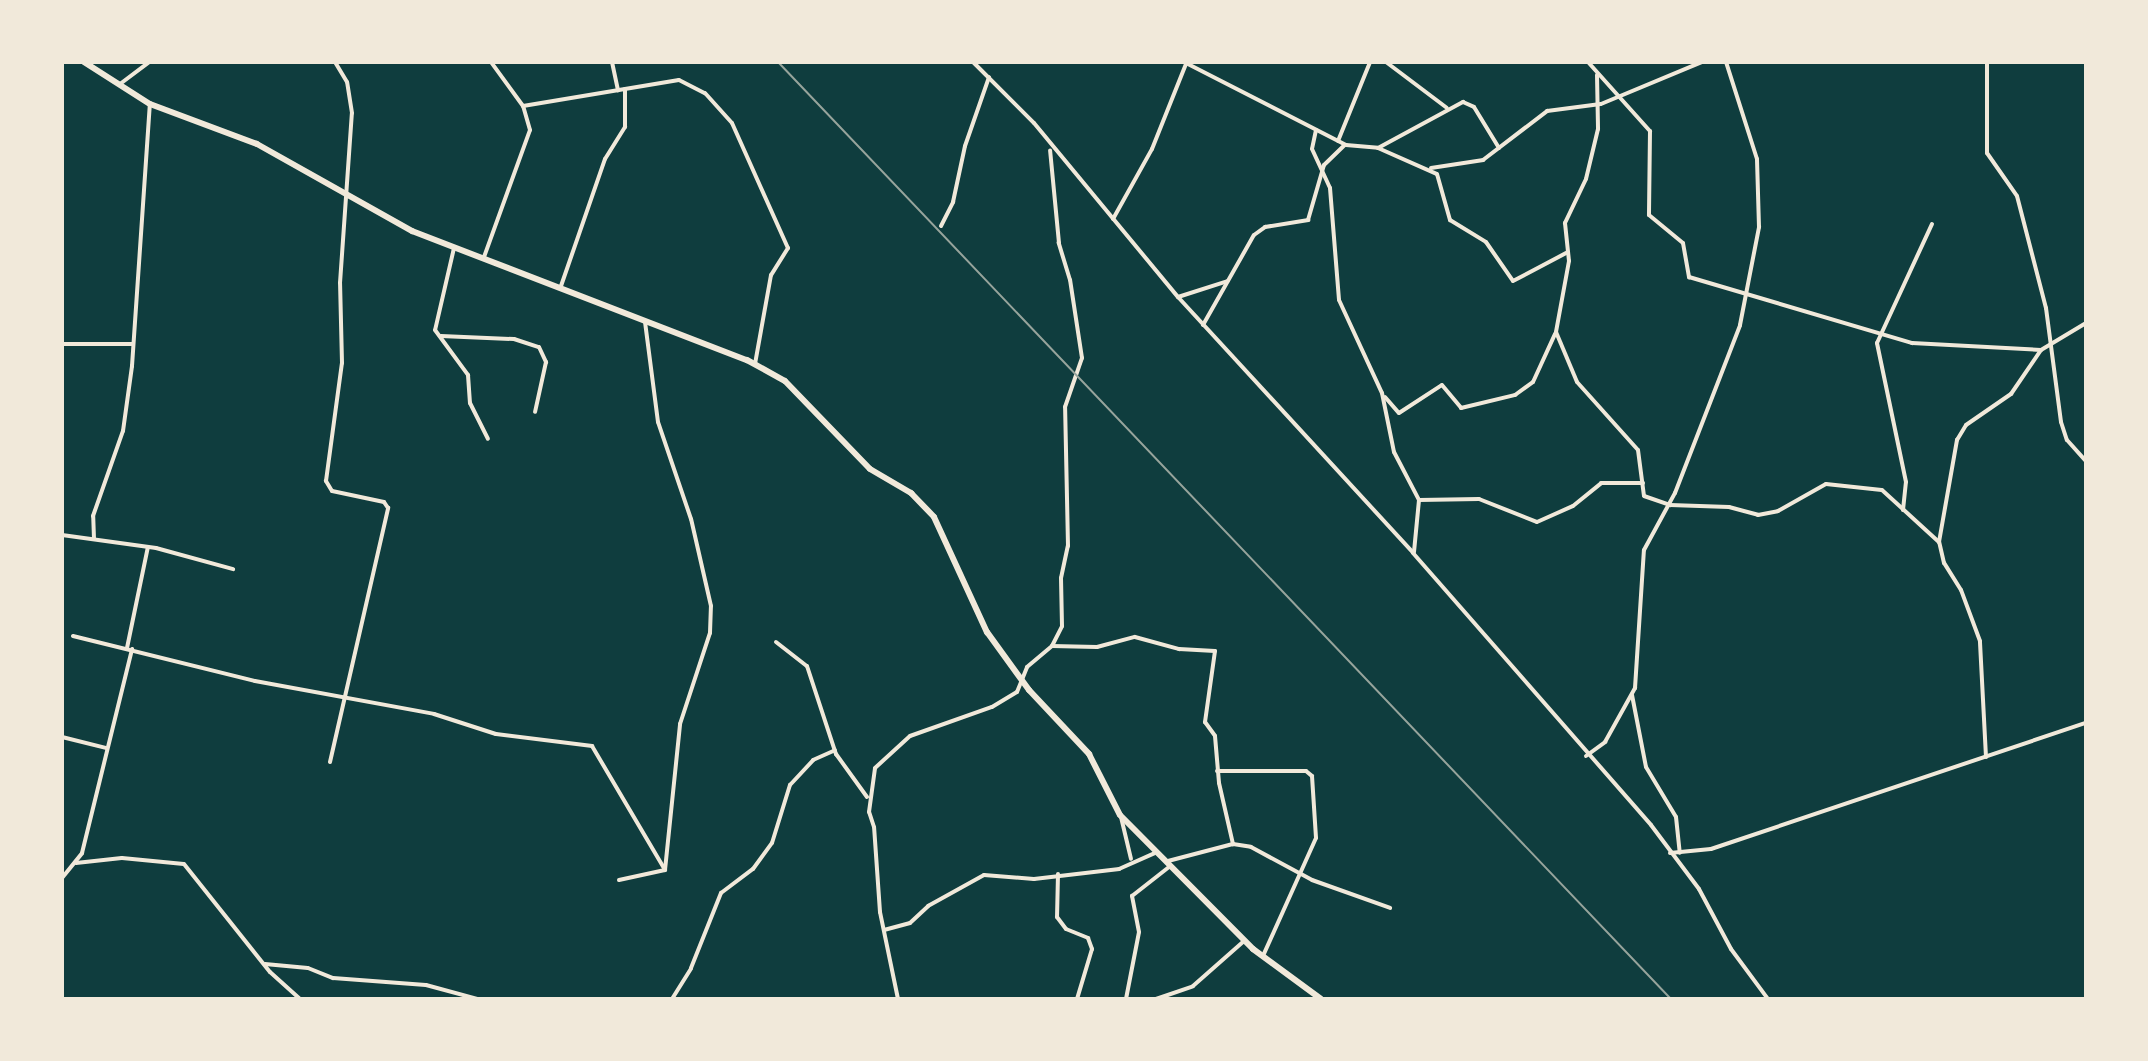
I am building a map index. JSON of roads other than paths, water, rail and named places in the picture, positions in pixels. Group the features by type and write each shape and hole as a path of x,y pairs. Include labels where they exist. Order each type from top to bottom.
{"street":[{"path":"84,62 150,104 243,138 412,231 561,286 755,364 803,398 870,469 924,505 941,528 972,606 1024,684 1089,754 1120,815 1130,860"},
{"path":"120,84 149,62"},
{"path":"330,762 347,700 388,508 384,502 332,491 326,481 342,363 351,94 335,62"},
{"path":"484,257 530,130 523,106 491,62"},
{"path":"612,62 618,90"},
{"path":"973,62 1034,123 1050,147 1178,297 1413,553 1670,853 1699,889 1731,949 1768,999"},
{"path":"1338,141 1370,62"},
{"path":"1386,62 1447,108"},
{"path":"1588,62 1652,136 1649,215 1683,243 1689,277 1879,334 1930,345 2041,350"},
{"path":"1428,169 1483,160 1547,111 1601,104 1702,62"},
{"path":"1680,853 1676,817 1646,767 1632,695 1644,550 1670,505 1740,325 1759,227 1757,159 1726,62"},
{"path":"1987,62 1987,153 2017,196 2053,343 2061,422 2067,440 2086,461"},
{"path":"1113,219 1152,149 1185,63 1346,145 1378,148 1428,169 1439,177 1450,220 1486,242 1510,280 1546,267 1568,252"},
{"path":"1382,393 1399,413 1442,385 1461,408 1515,395 1533,382 1556,332 1568,252 1565,223 1590,166 1601,104 1597,75"},
{"path":"941,226 989,77"},
{"path":"523,106 618,90 691,82 732,123 788,248 771,275 755,364"},
{"path":"561,286 605,159 625,127 625,89"},
{"path":"1378,148 1459,102 1471,105 1499,148"},
{"path":"94,539 93,516 123,431 133,344 150,104"},
{"path":"1316,130 1312,149 1330,188 1339,300 1382,393 1394,452 1419,500 1413,553"},
{"path":"1203,325 1221,303 1228,281 1262,229 1308,220 1321,174 1332,154 1346,145"},
{"path":"898,999 884,930 868,799 875,768 901,741 992,707 1024,684 1027,667 1052,646 1064,610 1061,578 1068,546 1065,407 1082,358 1070,280 1059,243 1050,147"},
{"path":"1903,510 1906,482 1879,334 1932,224"},
{"path":"454,248 435,321 439,336 468,375 470,403 488,439"},
{"path":"1178,297 1228,281"},
{"path":"645,321 658,422 691,519 711,606 704,662 680,724 665,870"},
{"path":"1986,757 1980,641 1961,590 1944,563 1939,542 1962,430 2011,394 2041,350 2086,323"},
{"path":"1556,332 1577,382 1638,450 1644,496 1670,505 1729,507 1764,515 1831,484 1882,490 1939,542"},
{"path":"439,336 514,339 539,347 546,362 535,412"},
{"path":"62,344 133,344"},
{"path":"1419,500 1479,499 1537,522 1573,506 1601,483 1643,483"},
{"path":"62,535 148,547 233,569"},
{"path":"62,878 76,863 106,748 130,649 148,547"},
{"path":"73,636 347,700 434,714 496,734 592,746 665,870"},
{"path":"1052,646 1097,647 1135,637 1179,649 1212,648 1216,657 1205,722 1215,736 1217,771 1233,844"},
{"path":"776,642 807,666 835,750 868,799"},
{"path":"1586,756 1605,742 1632,695"},
{"path":"1670,853 1711,849 2086,723"},
{"path":"62,737 106,748"},
{"path":"672,999 691,968 721,893 753,869 772,843 790,785 813,760 835,750"},
{"path":"1217,771 1310,772 1317,833 1262,957"},
{"path":"1120,815 1244,941 1321,999"},
{"path":"1126,999 1139,930 1132,896 1166,864 1233,844 1259,850 1298,873 1390,908"},
{"path":"884,930 910,923 928,906 984,875 1027,879 1119,869 1130,860 1155,853"},
{"path":"76,863 122,858 184,864 264,963 300,999"},
{"path":"619,880 665,870"},
{"path":"1058,874 1057,917 1066,929 1088,938 1092,949 1077,999"},
{"path":"1156,999 1193,986 1244,941"},
{"path":"264,963 308,968 333,978 426,985 478,999"}],"railway":[{"path":"778,62 1671,999"}]}
